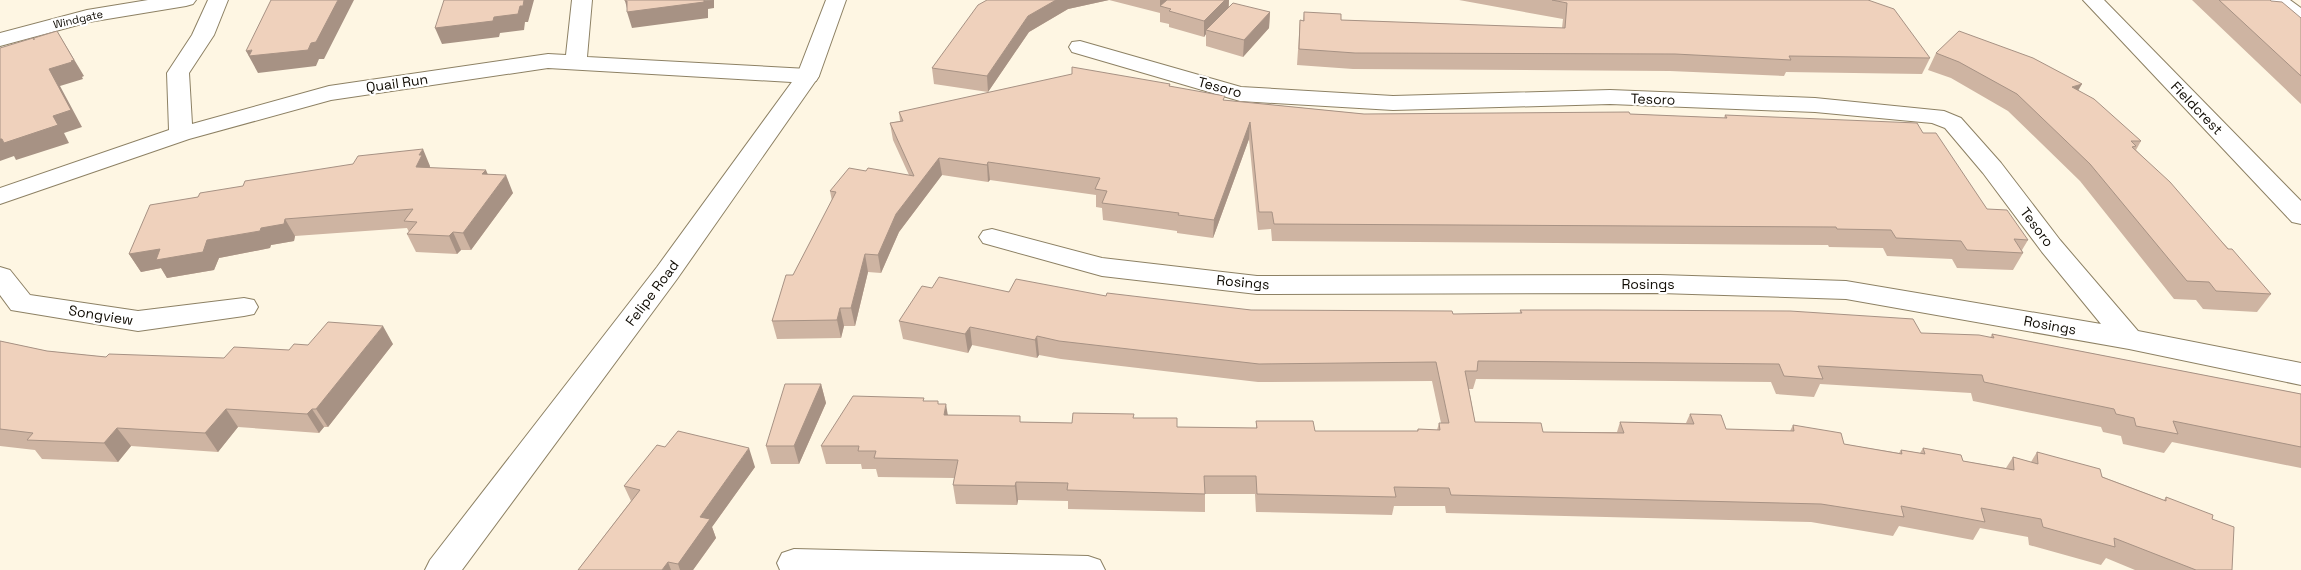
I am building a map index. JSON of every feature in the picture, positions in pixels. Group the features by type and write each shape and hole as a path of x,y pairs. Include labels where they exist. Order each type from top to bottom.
{"street":[{"name":"Windgate","path":"0,40 87,16 186,0"},
{"path":"181,134 178,73 203,35 218,0"},
{"path":"576,62 582,0"},
{"name":"Felipe Road","path":"442,570 668,272 808,76 836,0"},
{"name":"Fieldcrest","path":"2093,0 2301,216"},
{"path":"2277,0 2301,18"},
{"name":"Tesoro","path":"1080,47 1240,94 1393,103 1610,97 1815,105 1936,116 1953,123 1992,168 2051,246 2129,339"},
{"name":"Quail Run","path":"0,196 181,134 329,93 548,61 808,76"},
{"name":"Rosings","path":"992,236 1102,267 1257,285 1660,284 1846,290 2129,339 2301,374"},
{"name":"Songview","path":"0,276 21,302 138,321 244,307"},
{"path":"794,563 1088,570"}],"building":[{"path":"271,0 338,0 316,42 311,43 308,50 249,56 252,50 246,51"},
{"path":"444,0 524,0 518,14 494,17 493,21 435,28"},
{"path":"625,0 704,0 704,2 627,12 627,1"},
{"path":"987,0 1056,0 1028,16 987,76 932,68 978,5"},
{"path":"1167,0 1225,0 1204,21 1169,11 1171,9 1160,6"},
{"path":"1552,0 1868,0 1894,9 1930,58 1789,56 1791,60 1675,54 1355,53 1299,49 1300,20 1304,21 1304,12 1341,14 1341,20 1565,28 1567,3"},
{"path":"2219,0 2270,0 2282,2 2301,18 2301,76"},
{"path":"1233,3 1270,12 1244,40 1206,30"},
{"path":"57,31 74,60 49,69 71,110 53,116 58,125 4,143 0,139 0,48 33,38 34,40 34,38"},
{"path":"1959,31 2033,58 2082,84 2072,87 2094,99 2141,141 2131,141 2136,146 2132,147 2170,182 2228,249 2232,249 2271,294 2216,291 2209,282 2187,281 2090,164 2017,94 1959,62 1936,53"},
{"path":"1072,67 1170,84 1169,86 1225,96 1223,100 1364,114 1629,112 1630,114 1727,118 1725,115 1917,123 1923,133 1936,133 1987,209 2007,210 2028,240 2014,239 2023,253 1967,250 1961,241 1896,238 1891,230 1837,229 1836,227 1274,224 1272,212 1259,212 1250,122 1214,220 1178,215 1179,213 1102,203 1107,191 1095,189 1100,178 988,162 987,165 939,158 896,214 878,255 865,254 851,308 840,308 837,320 772,321 786,275 793,275 836,192 830,191 849,168 866,171 868,168 914,176 890,123 903,121 899,112 1072,74"},
{"path":"423,149 419,155 422,155 416,167 486,170 482,174 506,175 463,233 453,232 449,236 407,234 417,222 404,221 413,209 285,219 284,224 261,228 260,231 207,240 203,252 156,260 160,249 129,254 150,205 198,197 200,193 243,186 245,181 353,164 358,156"},
{"path":"939,277 1009,292 1016,279 1106,296 1107,293 1251,310 1452,311 1453,314 1522,313 1520,310 1790,311 1913,319 1921,333 1979,335 1994,338 1992,334 2301,394 2301,447 2173,421 2178,434 2136,426 2134,418 2116,414 2114,409 1984,382 1982,375 1818,366 1823,379 1784,376 1779,364 1478,361 1477,371 1465,371 1475,422 1541,423 1543,432 1624,433 1620,422 1694,424 1690,414 1721,415 1726,429 1794,431 1793,425 1841,433 1844,444 1902,454 1901,450 1925,454 1923,448 1961,455 1963,461 2014,470 2013,457 2038,464 2037,452 2100,469 2102,477 2166,501 2166,497 2213,515 2212,519 2234,527 2232,570 2196,570 2114,538 2115,547 2043,527 2041,519 1981,508 1985,522 1901,506 1904,517 1821,504 1451,495 1449,488 1394,487 1396,497 1257,494 1256,476 1204,476 1205,494 1067,490 1068,483 1016,482 1015,486 953,485 958,460 874,458 876,451 858,451 859,446 821,446 853,396 924,398 923,401 938,401 938,404 946,404 944,415 1020,416 1020,422 1072,423 1073,413 1134,414 1133,418 1177,418 1177,427 1257,428 1256,421 1313,421 1315,431 1440,430 1439,423 1449,423 1436,362 1259,364 1059,341 1037,336 1035,340 970,327 965,334 899,321 922,286 932,288"},
{"path":"328,322 383,326 316,409 312,409 307,414 226,409 205,433 117,428 104,443 27,440 33,433 0,429 0,341 47,351 106,357 109,354 224,358 234,347 289,350 294,344 308,345"},
{"path":"785,384 821,384 794,446 766,446"},
{"path":"678,431 749,448 700,517 710,519 678,564 668,562 662,570 578,570 640,490 624,486 657,445 665,447"}]}
